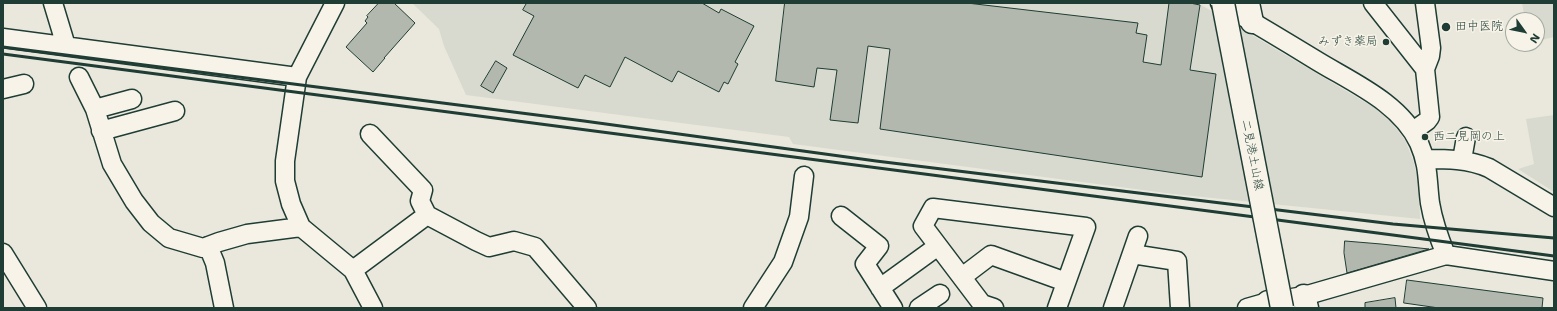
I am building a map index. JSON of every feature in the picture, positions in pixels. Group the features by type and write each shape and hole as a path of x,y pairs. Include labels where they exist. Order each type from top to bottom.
{"main road":[{"name":"二見港土山線","path":"1221,3 1273,306"},
{"name":"二見港土山線","path":"1237,3 1302,304"}],"street":[{"path":"53,3 66,46"},
{"path":"335,3 297,77 285,161 285,181 291,204 301,227 353,270 373,308"},
{"path":"1221,3 1250,12 1378,98 1398,114 1413,131 1425,159 1429,176 1430,203 1436,227 1446,255"},
{"path":"1373,3 1425,69"},
{"path":"1413,131 1430,117 1425,69 1430,56 1431,48 1425,3"},
{"path":"3,38 297,77"},
{"path":"79,77 95,109 112,164 134,201 152,224 169,238 203,248 247,234 301,227"},
{"path":"3,89 24,84"},
{"path":"95,109 132,99"},
{"path":"101,131 175,111"},
{"path":"370,134 423,190 420,201 427,215 476,242 489,247 514,241 535,246 587,308"},
{"path":"1462,160 1466,137"},
{"path":"1425,159 1462,160 1480,164 1554,207"},
{"path":"753,308 783,262 799,217 804,176"},
{"path":"994,308 982,304 923,226 933,208 1086,226 1057,308"},
{"path":"353,270 427,215"},
{"path":"841,216 879,246 865,264 880,288 887,307"},
{"path":"1113,308 1138,236"},
{"path":"208,246 215,263 224,308"},
{"path":"880,288 938,246"},
{"path":"3,253 37,308"},
{"path":"1132,254 1178,261 1180,308"},
{"path":"962,277 991,255 1066,282"},
{"path":"1247,308 1302,304 1446,255 1554,271"},
{"path":"918,308 940,294"}],"shaded area":[{"path":"412,3 1198,3 1375,108 1393,124 1405,140 1413,160 1419,183 1420,219 1173,194 793,144 789,137 466,95 444,46 439,29"},
{"path":"1522,3 1554,3 1554,37 1545,39 1545,12 1524,12"},
{"path":"1554,115 1554,192 1518,169 1534,164 1526,119"}],"building":[{"path":"379,3 394,3 415,23 373,72 346,47 367,23 365,21 368,17 367,16"},
{"path":"527,3 702,3 719,13 721,9 754,26 735,62 738,64 728,84 724,82 719,92 678,71 672,82 625,57 610,87 585,75 578,88 513,55 534,16 523,10"},
{"path":"785,3 967,3 1138,23 1136,33 1147,35 1143,62 1161,65 1169,3 1190,3 1200,5 1190,70 1216,74 1202,177 880,129 890,49 868,46 858,123 830,120 837,70 817,68 814,87 776,81"},
{"path":"496,61 507,68 493,93 481,86"},
{"path":"1345,241 1429,249 1347,273 1344,253"},
{"path":"1407,280 1543,298 1542,308 1439,308 1404,303"},
{"path":"1395,298 1396,308 1365,308 1365,303"}],"railway":[{"path":"3,47 584,121 876,161 1393,224 1554,238"},
{"path":"3,54 1554,256"}],"place":[{"name":"田中医院","path":"1446,27"},
{"name":"みずき薬局","path":"1386,42"},
{"name":"西二見岡の上","path":"1425,137"}]}
